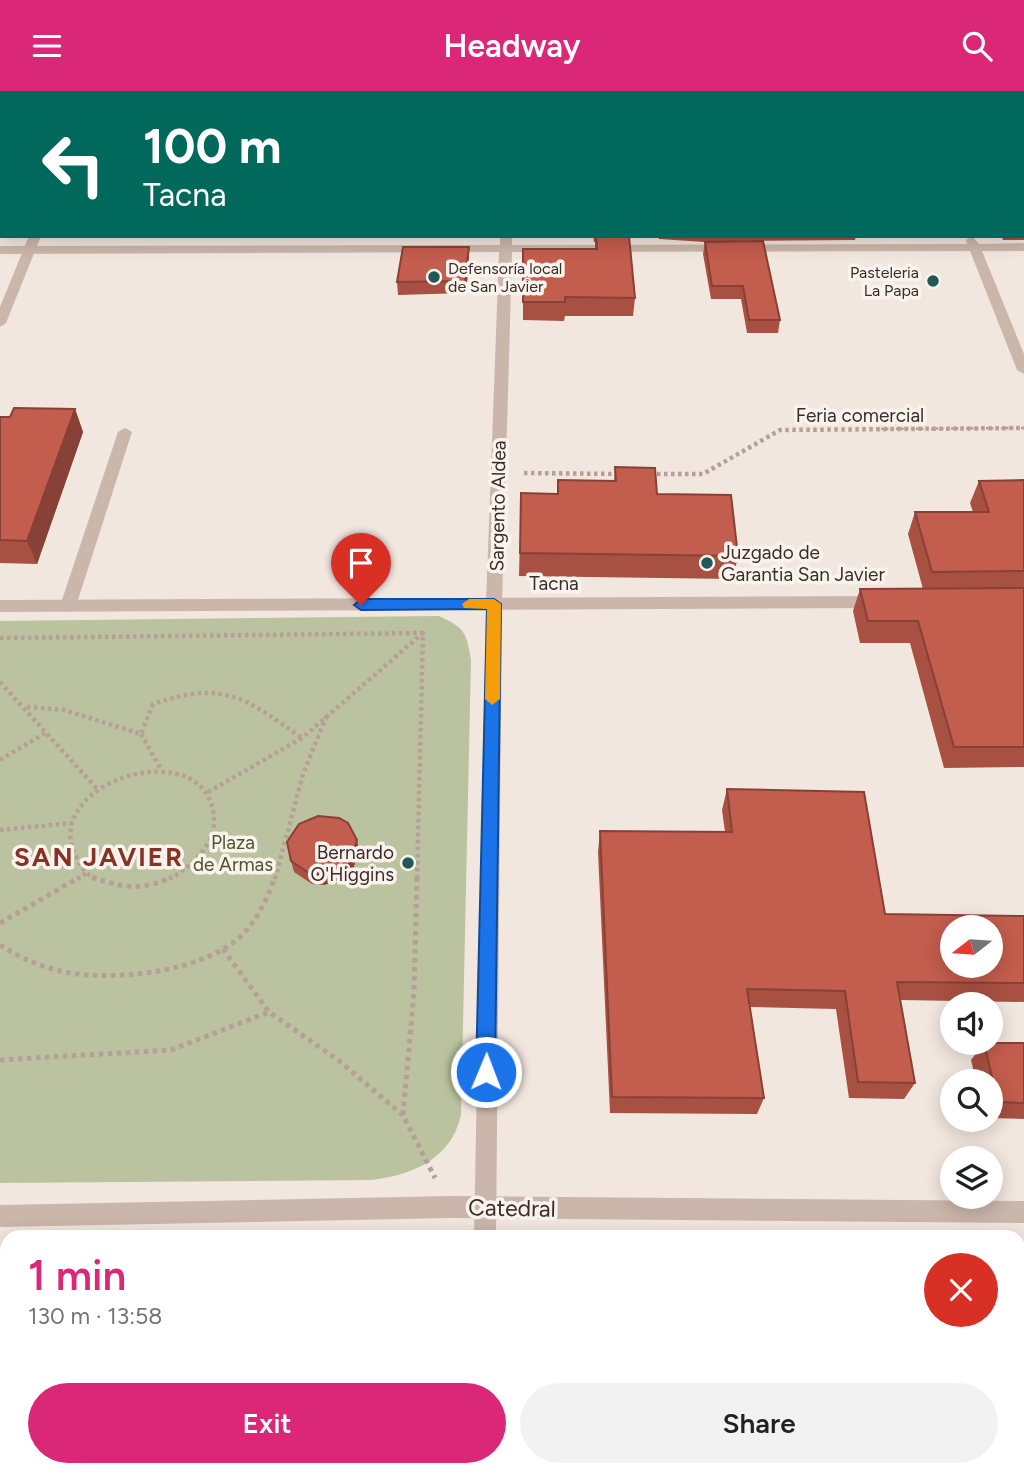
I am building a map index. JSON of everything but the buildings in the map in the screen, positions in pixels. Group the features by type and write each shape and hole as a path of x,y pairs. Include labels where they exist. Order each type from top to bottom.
{"street":[{"path":"0,323 34,238"},
{"path":"0,250 506,243 972,242 1024,247"},
{"path":"972,242 1024,370"},
{"name":"Sargento Aldea","path":"485,1230 484,1141 494,604 506,243"},
{"path":"68,606 125,432"},
{"name":"Tacna","path":"0,606 899,602"},
{"name":"Catedral","path":"0,1216 450,1207 1024,1212"}],"path":[{"name":"Feria comercial","path":"637,474 703,474 780,430 1024,428"},
{"path":"498,473 624,474"},
{"path":"208,792 302,738 423,633 467,604"},
{"path":"0,638 423,633"},
{"path":"403,1115 414,992 423,633"},
{"path":"0,682 27,707 46,733 97,790"},
{"path":"141,734 153,704 179,694 246,699 302,738"},
{"path":"27,707 64,710 141,734 161,769"},
{"path":"0,945 44,967 79,974 119,976 165,967 223,949 248,928 271,888 304,771 327,715"},
{"path":"0,760 46,733"},
{"path":"161,769 188,777 208,792 215,809 215,827 209,847 194,864 174,878 151,886 127,889 104,884 87,873 73,850 74,823 83,805 97,790 117,778 139,771 161,769"},
{"path":"0,830 74,823"},
{"path":"0,923 87,873"},
{"path":"223,949 270,1012 338,1060 403,1115 450,1207"},
{"path":"0,1060 171,1050 229,1030 270,1012"}],"green space":[{"name":"Plaza de Armas","path":"439,616 463,632 471,660 461,1115 449,1143 439,1154 415,1169 371,1180 0,1183 0,621"}],"slow traffic":[{"path":"469,604 494,604 492,699"}],"place":[{"name":"Defensoría local de San Javier","path":"434,277"},
{"name":"Pasteleria La Papa","path":"933,281"},
{"name":"Juzgado de Garantia San Javier","path":"707,563"},
{"name":"Bernardo O'Higgins","path":"408,863"}],"district":[{"name":"SAN JAVIER","path":"99,857"}],"route":[{"path":"361,605 494,604 486,1072"}]}
